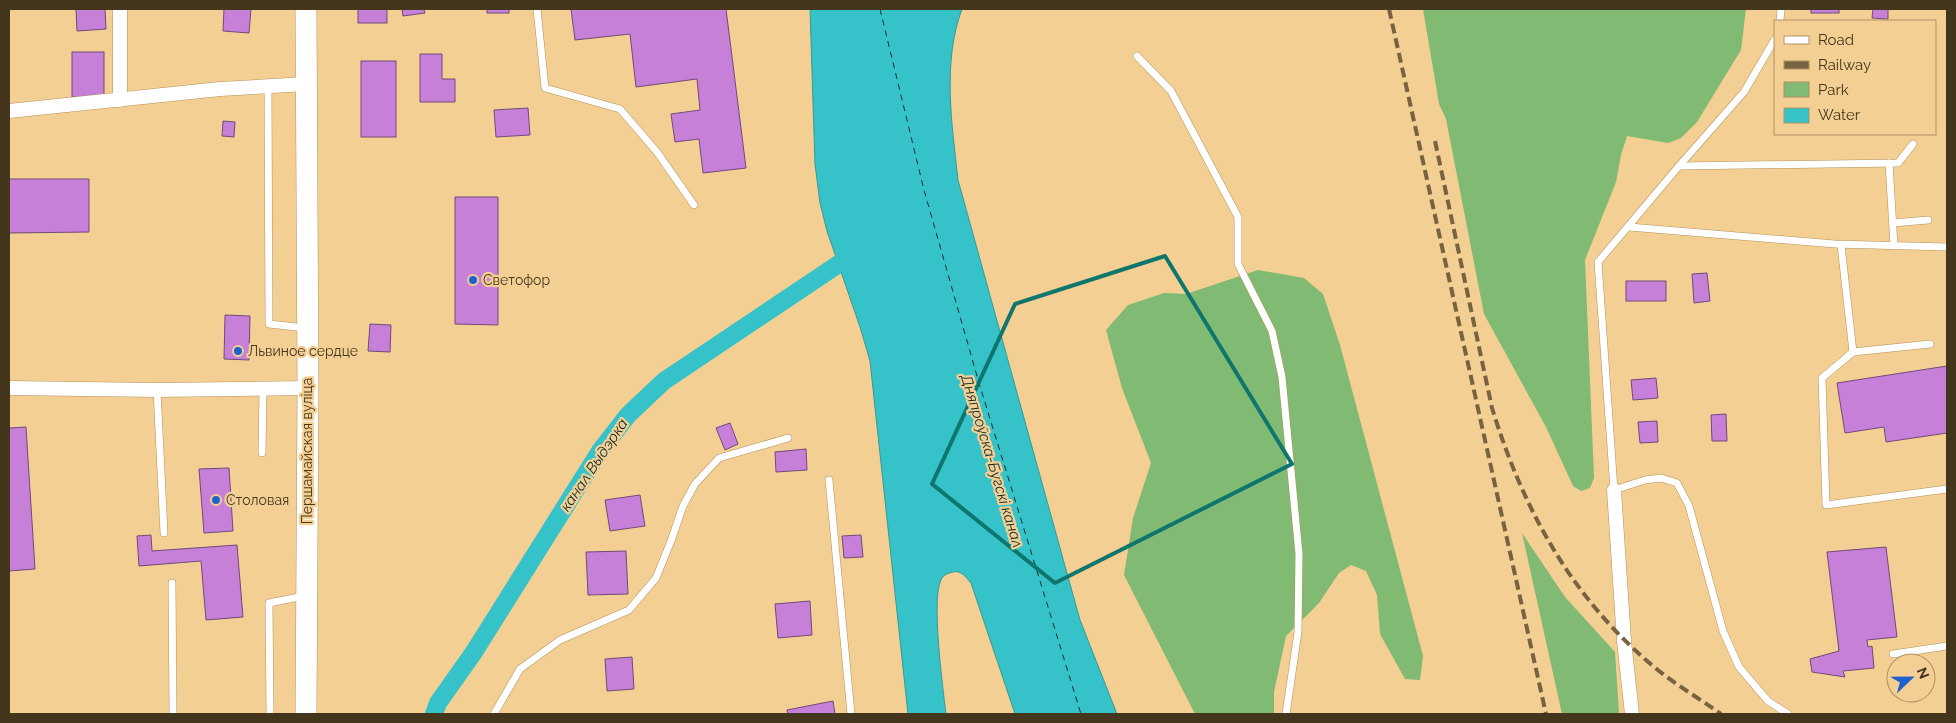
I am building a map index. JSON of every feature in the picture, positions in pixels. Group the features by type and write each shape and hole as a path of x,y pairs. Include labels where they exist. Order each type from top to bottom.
{"main road":[{"name":"Першамайская вуліца","path":"306,9 306,328 308,388 306,714"}],"street":[{"path":"120,9 120,100"},
{"path":"9,111 220,89 306,84"},
{"path":"9,388 157,390 308,388"},
{"path":"1614,490 1624,641 1632,714"}],"lane":[{"path":"537,9 545,88 620,108 657,152 694,205"},
{"path":"1774,41 1744,92 1598,262 1614,490 1645,480 1661,478 1677,483 1689,506 1723,631 1739,666 1768,700 1788,714"},
{"path":"1137,56 1171,91 1238,217 1238,264 1272,331 1282,377 1299,554 1298,632 1286,714"},
{"path":"268,86 269,324 306,328"},
{"path":"1679,166 1898,163 1913,144"},
{"path":"1889,163 1894,246"},
{"path":"1893,223 1928,220"},
{"path":"1629,227 1841,245 1947,247"},
{"path":"1841,245 1853,352"},
{"path":"1930,344 1853,352 1822,378 1826,505 1947,489"},
{"path":"262,453 263,389"},
{"path":"157,390 164,533"},
{"path":"494,714 520,669 560,640 629,610 656,578 683,506 696,484 719,458 788,438"},
{"path":"829,480 851,714"},
{"path":"172,583 173,714"},
{"path":"270,714 269,602 307,595"},
{"path":"1900,653 1947,646"}],"highlighted area":[{"path":"1165,256 1292,464 1055,583 932,484 1015,304"}],"green space":[{"path":"1423,9 1746,9 1741,50 1697,122 1681,138 1668,143 1627,136 1616,182 1585,260 1594,478 1590,488 1581,491 1573,486 1546,427 1484,314 1446,119 1439,104"},
{"path":"1258,270 1304,278 1323,294 1340,345 1423,656 1420,680 1405,679 1380,634 1377,595 1366,571 1351,565 1339,573 1319,603 1286,636 1274,692 1274,714 1195,714 1124,575 1133,518 1151,463 1122,388 1106,330 1128,305 1164,293 1186,294"},
{"path":"1522,533 1565,597 1615,652 1619,714 1562,714"}],"water":[{"name":"Дняпроўска-Бугскі канал","path":"810,9 962,9 952,51 950,72 951,116 958,180 1080,620 1117,714 1015,714 971,583 963,574 956,572 942,578 938,590 937,624 946,714 908,714 870,361 827,231 820,203 815,164"}],"building":[{"path":"76,9 105,9 106,29 77,31"},
{"path":"224,9 251,9 249,33 223,31"},
{"path":"358,9 387,9 387,23 358,23"},
{"path":"402,9 424,9 425,13 403,16"},
{"path":"487,9 509,9 509,13 487,13"},
{"path":"571,9 726,9 746,168 703,173 699,139 675,142 671,114 700,110 697,79 636,87 630,34 575,40"},
{"path":"1811,9 1839,9 1839,13 1811,13"},
{"path":"1873,9 1888,9 1888,19 1872,18"},
{"path":"72,52 104,52 104,97 72,97"},
{"path":"420,54 442,54 442,79 455,79 455,102 420,102"},
{"path":"361,61 396,61 396,137 361,137"},
{"path":"528,108 530,135 496,137 494,110"},
{"path":"223,121 235,122 234,137 222,136"},
{"path":"9,179 89,179 89,232 9,233"},
{"path":"455,197 498,197 498,325 455,324"},
{"path":"1707,273 1710,301 1694,303 1692,274"},
{"path":"1626,281 1666,281 1666,301 1626,301"},
{"path":"225,315 250,316 249,360 224,359"},
{"path":"370,324 391,325 390,352 368,351"},
{"path":"1947,366 1947,433 1886,442 1884,427 1845,433 1837,383"},
{"path":"1656,378 1658,398 1633,400 1631,380"},
{"path":"1726,414 1727,441 1712,441 1711,415"},
{"path":"1657,421 1658,442 1640,443 1638,422"},
{"path":"730,423 738,444 725,450 716,428"},
{"path":"26,427 35,569 9,571 9,428"},
{"path":"806,449 807,470 776,472 775,452"},
{"name":"Столовая","path":"229,468 233,531 204,533 199,469"},
{"path":"640,495 645,526 610,531 605,500"},
{"path":"151,535 152,551 237,545 243,617 206,620 201,561 139,566 137,536"},
{"path":"861,535 863,557 844,558 842,536"},
{"path":"1886,547 1897,637 1867,640 1868,647 1872,646 1874,668 1843,671 1845,677 1812,672 1810,659 1839,651 1827,552"},
{"path":"626,551 628,594 588,595 586,552"},
{"path":"810,601 812,635 778,638 775,604"},
{"path":"632,657 634,689 607,691 605,659"},
{"path":"833,701 835,714 788,714 787,710"}],"waterway":[{"name":"канал Выдэрка","path":"434,714 438,703 474,652 600,451 628,415 664,381 858,251"}],"ferry route":[{"path":"880,9 924,190 979,383 1081,714"}],"railway":[{"path":"1389,9 1546,714"},
{"path":"1435,141 1492,408 1504,445 1535,516 1553,549 1574,581 1624,639 1661,673 1721,714"}],"place":[{"name":"Светофор","path":"473,280"},
{"name":"Львиное сердце","path":"238,351"},
{"name":"Столовая","path":"216,500"}]}
